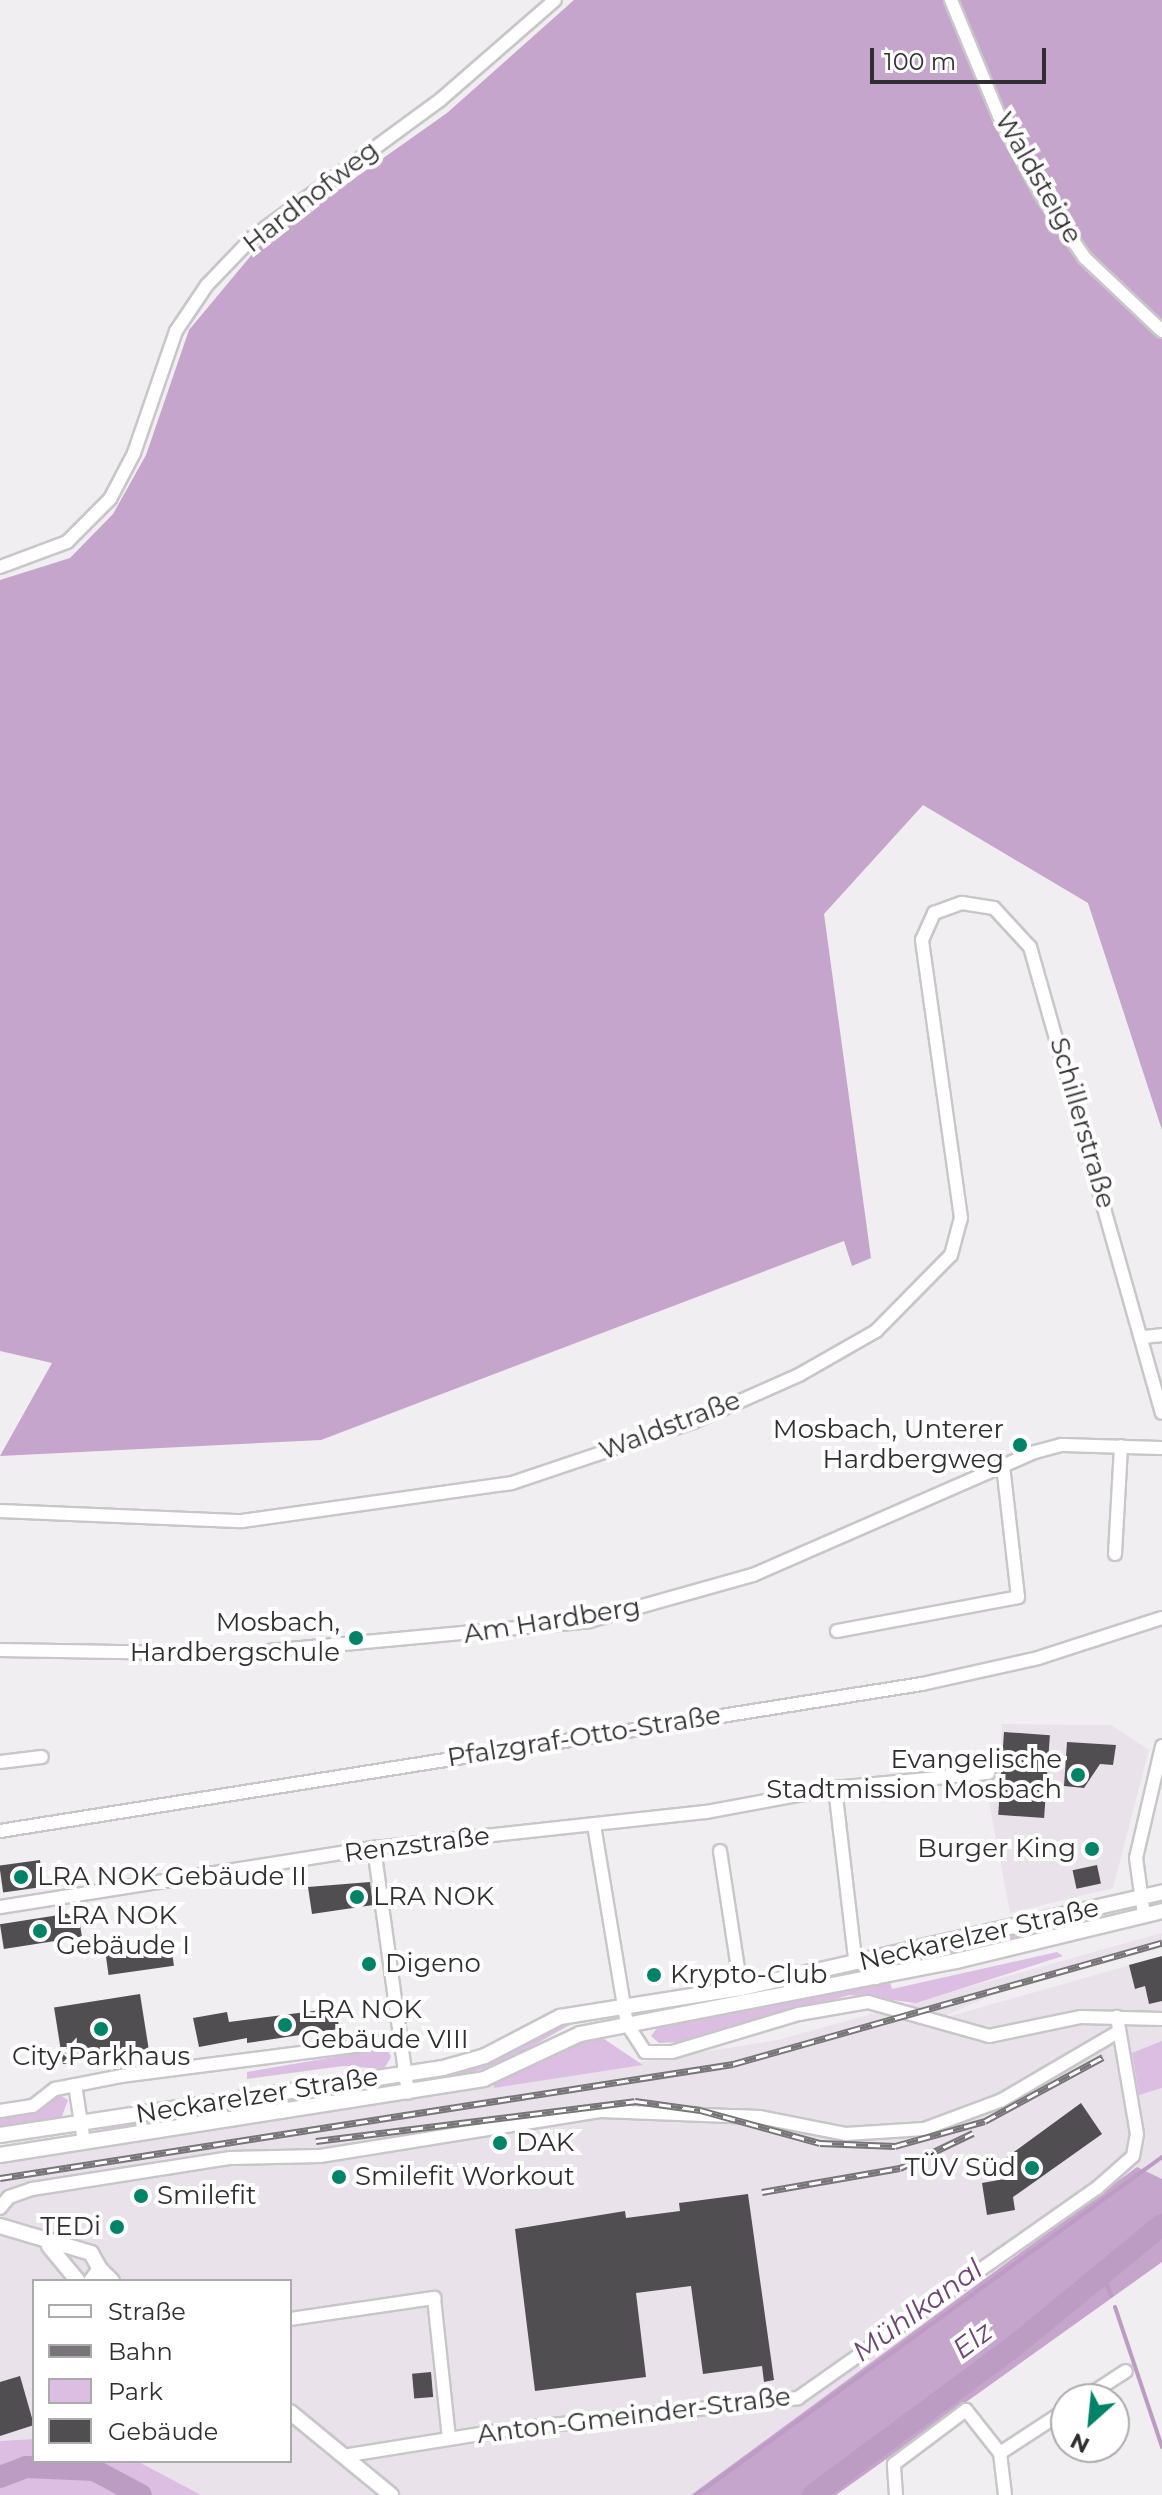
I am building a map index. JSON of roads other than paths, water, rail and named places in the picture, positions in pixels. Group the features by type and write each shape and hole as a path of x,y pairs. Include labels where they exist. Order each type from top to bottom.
{"main road":[{"name":"Neckarelzer Straße","path":"0,2135 471,2061 560,2017 623,1997 741,1988 1162,1892"},
{"path":"0,2155 484,2079 550,2043 627,2024 876,1978 1162,1911"},
{"path":"0,2226 95,2256 95,2275"},
{"path":"46,2243 69,2266 77,2279"},
{"path":"69,2266 81,2251"},
{"path":"292,2413 349,2455 391,2495"}],"street":[{"name":"Hardhofweg","path":"0,567 67,542 110,499 134,453 176,331 207,285 253,237 440,100 555,0"},
{"name":"Waldsteige","path":"951,0 999,116 1041,194 1085,258 1162,331"},
{"name":"Schillerstraße","path":"934,913 962,903 994,908 1030,947 1144,1337 1162,1413"},
{"name":"Waldstraße","path":"0,1511 242,1521 512,1483 693,1422 799,1375 876,1331 951,1255 961,1218 923,962 922,940 934,913"},
{"path":"1144,1337 1162,1335"},
{"name":"Am Hardberg","path":"0,1650 236,1654 589,1621 753,1575 1003,1465 1061,1445 1162,1448"},
{"path":"1115,1554 1121,1446"},
{"path":"837,1631 1018,1597 1003,1465"},
{"name":"Pfalzgraf-Otto-Straße","path":"0,1831 934,1682 1038,1658 1162,1618"},
{"path":"1144,1915 1136,1858 1162,1746"},
{"path":"0,1762 42,1757"},
{"name":"Renzstraße","path":"0,1907 374,1848 594,1825 835,1788 988,1773"},
{"path":"835,1788 859,1963 876,1978"},
{"path":"594,1825 627,2024 639,2049 653,2054 851,2003 882,2003 954,2031 989,2036 1052,2020 1117,2017 1162,2019"},
{"path":"374,1848 408,2093"},
{"path":"720,1851 741,1988"},
{"name":"Anton-Gmeinder-Straße","path":"349,2455 449,2438 798,2398 1125,2164 1137,2134 1116,2033 1117,2017"},
{"path":"0,2208 14,2194 56,2185 231,2158 320,2156 601,2111 759,2117 846,2134 904,2132 1002,2100 1116,2033"},
{"path":"0,2111 33,2106 55,2089 75,2085 403,2040"},
{"path":"75,2085 84,2142"},
{"path":"292,2319 434,2298 449,2438"},
{"path":"1108,2383 1126,2371"},
{"path":"896,2495 894,2464 966,2410 1000,2453 1005,2495"},
{"path":"1000,2453 1050,2420"}],"waterway":[{"name":"Mühlkanal","path":"696,2495 1162,2157"},
{"name":"Elz","path":"813,2495 1012,2348 1162,2225"},
{"path":"1103,2276 1111,2295"},
{"path":"1115,2307 1162,2447"},
{"name":"Elz","path":"0,2477 26,2467 94,2470 141,2495"}],"railway":[{"path":"0,2178 733,2064 1162,1943"},
{"path":"316,2141 635,2101 700,2110 820,2143 895,2146 985,2121 1103,2057"},
{"path":"762,2192 900,2168 973,2133"}],"place":[{"name":"Mosbach, Unterer Hardbergweg","path":"1020,1445"},
{"name":"Mosbach, Hardbergschule","path":"356,1638"},
{"name":"Evangelische Stadtmission Mosbach","path":"1078,1775"},
{"name":"Burger King","path":"1092,1849"},
{"name":"LRA NOK Gebäude II","path":"21,1877"},
{"name":"LRA NOK","path":"357,1897"},
{"name":"LRA NOK Gebäude I","path":"40,1931"},
{"name":"Digeno","path":"369,1964"},
{"name":"Krypto-Club","path":"654,1975"},
{"name":"LRA NOK Gebäude VIII","path":"285,2025"},
{"name":"City Parkhaus","path":"101,2029"},
{"name":"DAK","path":"500,2143"},
{"name":"TÜV Süd","path":"1032,2168"},
{"name":"Smilefit Workout","path":"339,2177"},
{"name":"Smilefit","path":"141,2196"},
{"name":"TEDi","path":"117,2227"}]}
